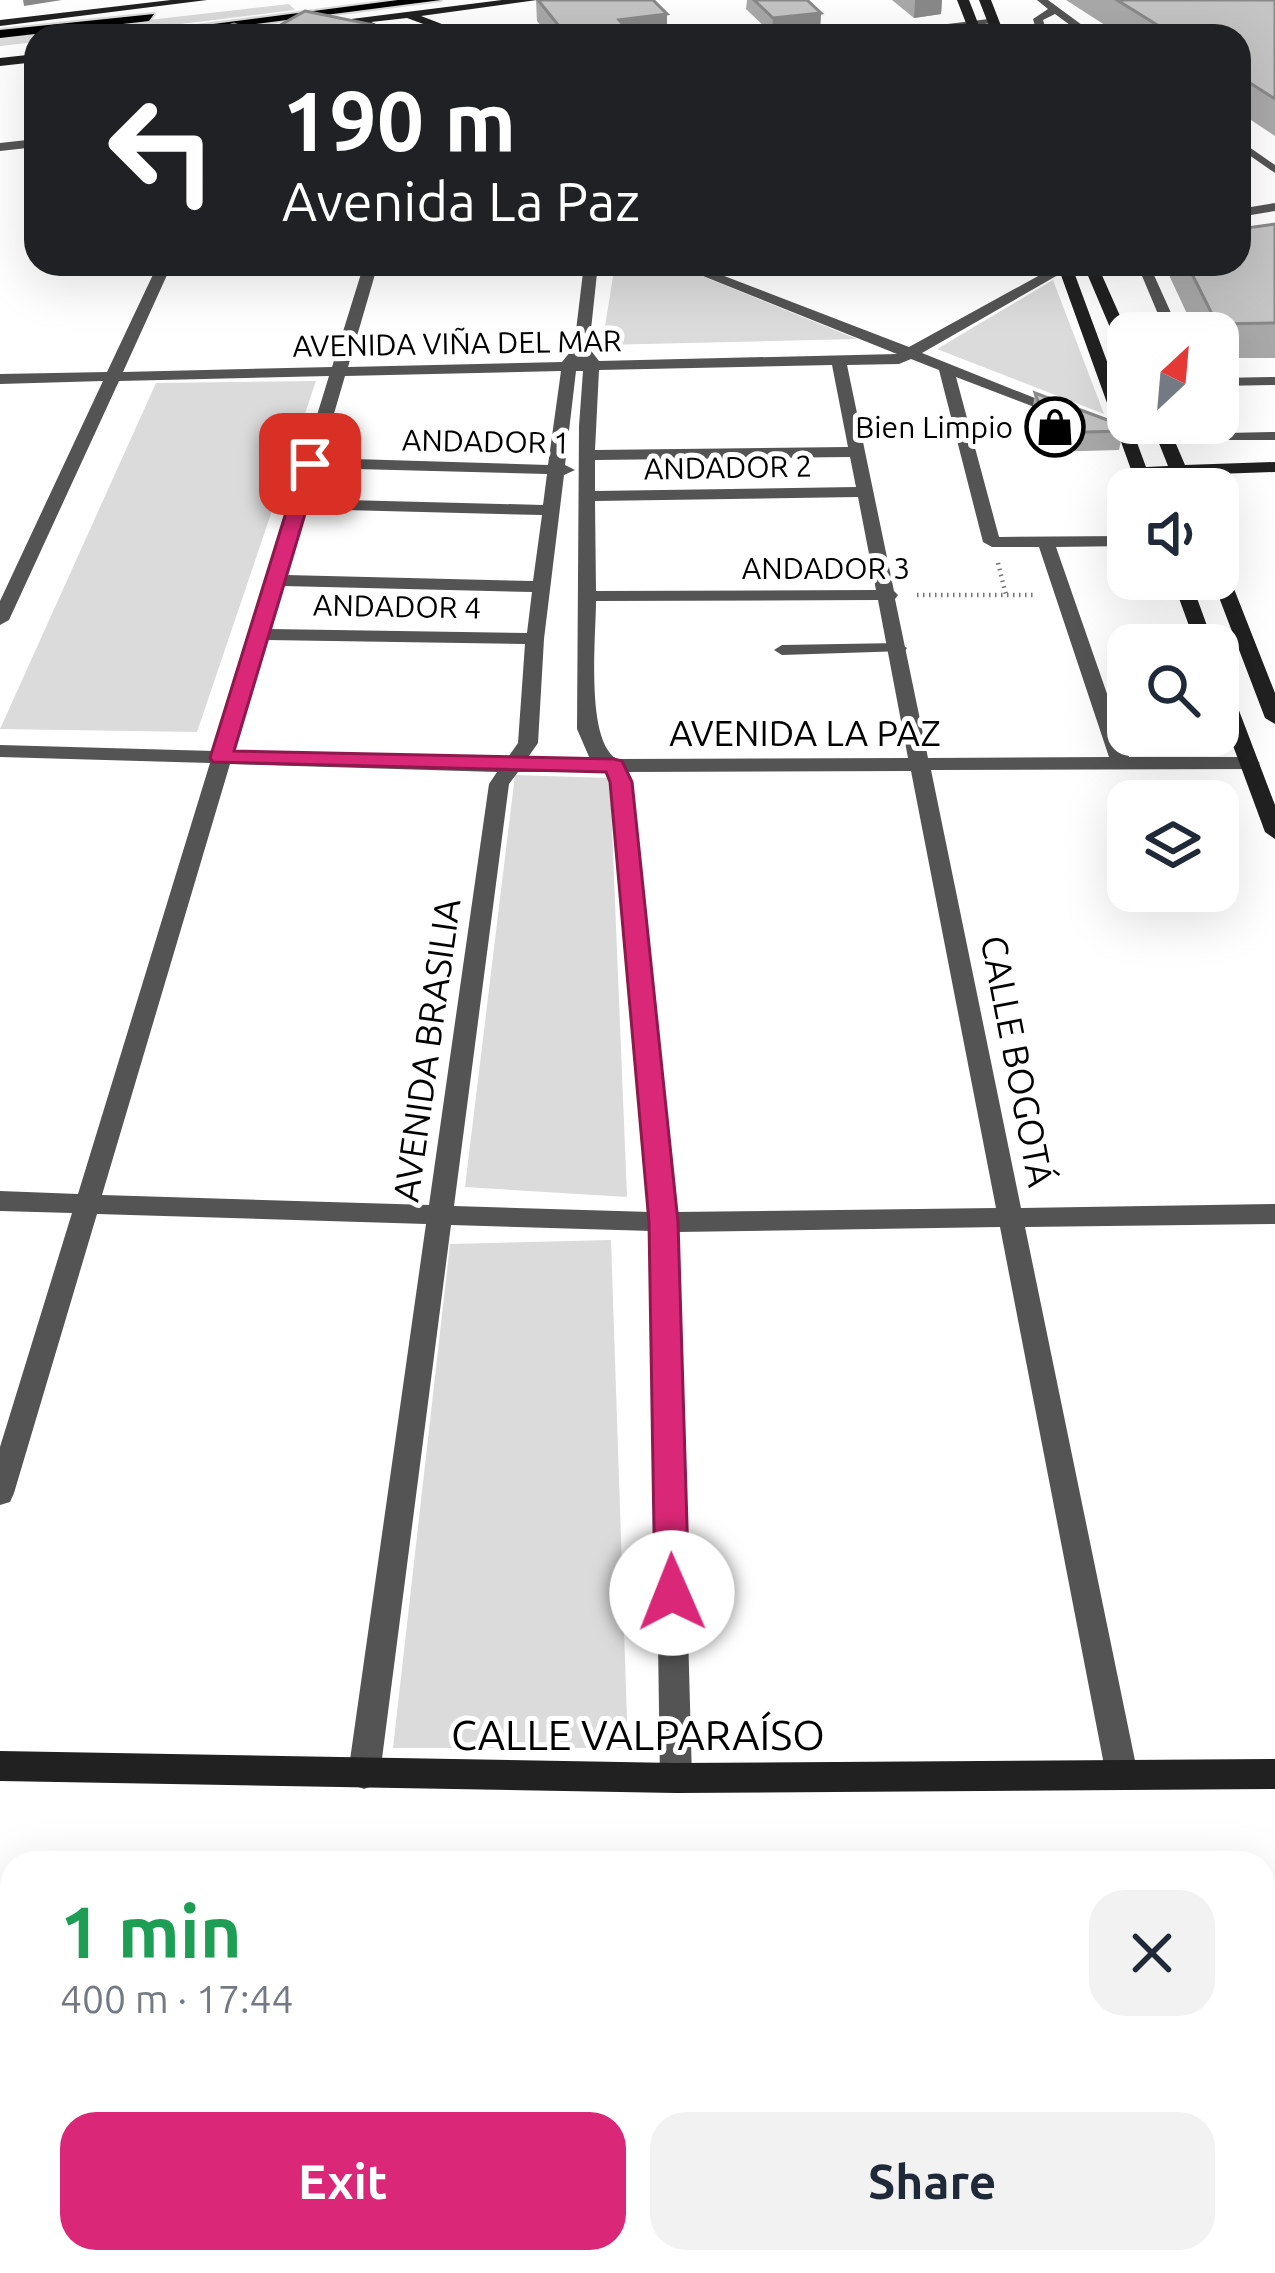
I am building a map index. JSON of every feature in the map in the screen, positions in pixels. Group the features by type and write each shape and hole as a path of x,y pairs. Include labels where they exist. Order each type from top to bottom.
{"main road":[{"path":"0,23 200,0"},
{"path":"162,24 307,0"},
{"path":"229,24 434,0"},
{"path":"321,24 531,0"},
{"path":"985,0 994,24"},
{"path":"405,15 432,24"},
{"path":"354,20 366,24"},
{"path":"1065,276 1107,385"},
{"path":"1095,276 1111,312"},
{"path":"1239,472 1275,466"},
{"path":"1239,481 1275,481"},
{"path":"1229,600 1275,718"},
{"path":"1239,735 1275,832"},
{"name":"CALLE VALPARAÍSO","path":"0,1766 676,1778 1275,1774"}],"street":[{"path":"985,24 993,20"},
{"path":"0,160 5,146"},
{"path":"0,620 159,276"},
{"path":"0,1493 366,276"},
{"name":"AVENIDA BRASILIA","path":"364,1774 499,784 528,743 550,510 581,360 591,276"},
{"path":"712,276 1087,421"},
{"path":"912,350 1042,276"},
{"name":"AVENIDA VIÑA DEL MAR","path":"0,374 912,350"},
{"name":"AVENIDA VIÑA DEL MAR","path":"581,360 839,362 912,350"},
{"name":"AVENIDA BRASILIA","path":"581,360 589,496 587,729 598,757 614,766 625,795 664,1222 676,1778"},
{"name":"CALLE BOGOTÁ","path":"839,362 1122,1774"},
{"path":"946,367 992,542 1107,542"},
{"name":"ANDADOR 1","path":"310,464 556,470 587,463 859,452"},
{"name":"ANDADOR 2","path":"589,496 868,492"},
{"path":"298,504 550,510"},
{"path":"1046,542 1121,764"},
{"path":"275,580 541,586"},
{"name":"ANDADOR 3","path":"589,596 889,595"},
{"name":"ANDADOR 4","path":"259,634 535,639"},
{"name":"AVENIDA LA PAZ","path":"0,751 510,766 1250,764"},
{"path":"0,1201 664,1222 1275,1214"}],"lane":[{"path":"1042,0 1074,24"},
{"path":"1039,24 1038,20 1054,10"},
{"path":"1251,152 1275,170"},
{"path":"1251,159 1260,158"},
{"path":"1148,276 1164,312"},
{"path":"1239,382 1275,381"},
{"path":"1239,437 1275,436"},
{"path":"782,650 899,648"}],"path":[{"name":"ANDADOR 3","path":"889,595 1063,595"}],"shaded area":[{"path":"289,4 295,10 180,24 114,24"},
{"path":"24,34 24,43 0,46 0,37"},
{"path":"613,276 702,276 857,339 602,345"},
{"path":"1053,280 1104,414 937,349"},
{"path":"316,381 197,732 0,729 156,383"},
{"path":"515,775 610,778 627,1197 465,1187"},
{"path":"611,1240 628,1748 393,1748 450,1244"}],"building":[{"path":"538,0 653,0 667,14 619,20 623,24 557,24"},
{"path":"754,0 807,0 821,13 773,18"},
{"path":"1117,0 1275,0 1275,99 1251,84 1251,24 1156,24"},
{"path":"305,11 369,24 282,24"},
{"path":"1275,224 1275,323 1239,324 1239,312 1211,312 1193,276 1251,276 1251,227"},
{"path":"1035,393 1107,420 1107,431 1050,433"}],"place":[{"name":"Bien Limpio","path":"1055,427"}],"route":[{"path":"310,464 221,758 614,766 621,782 664,1222 672,1593"}]}
